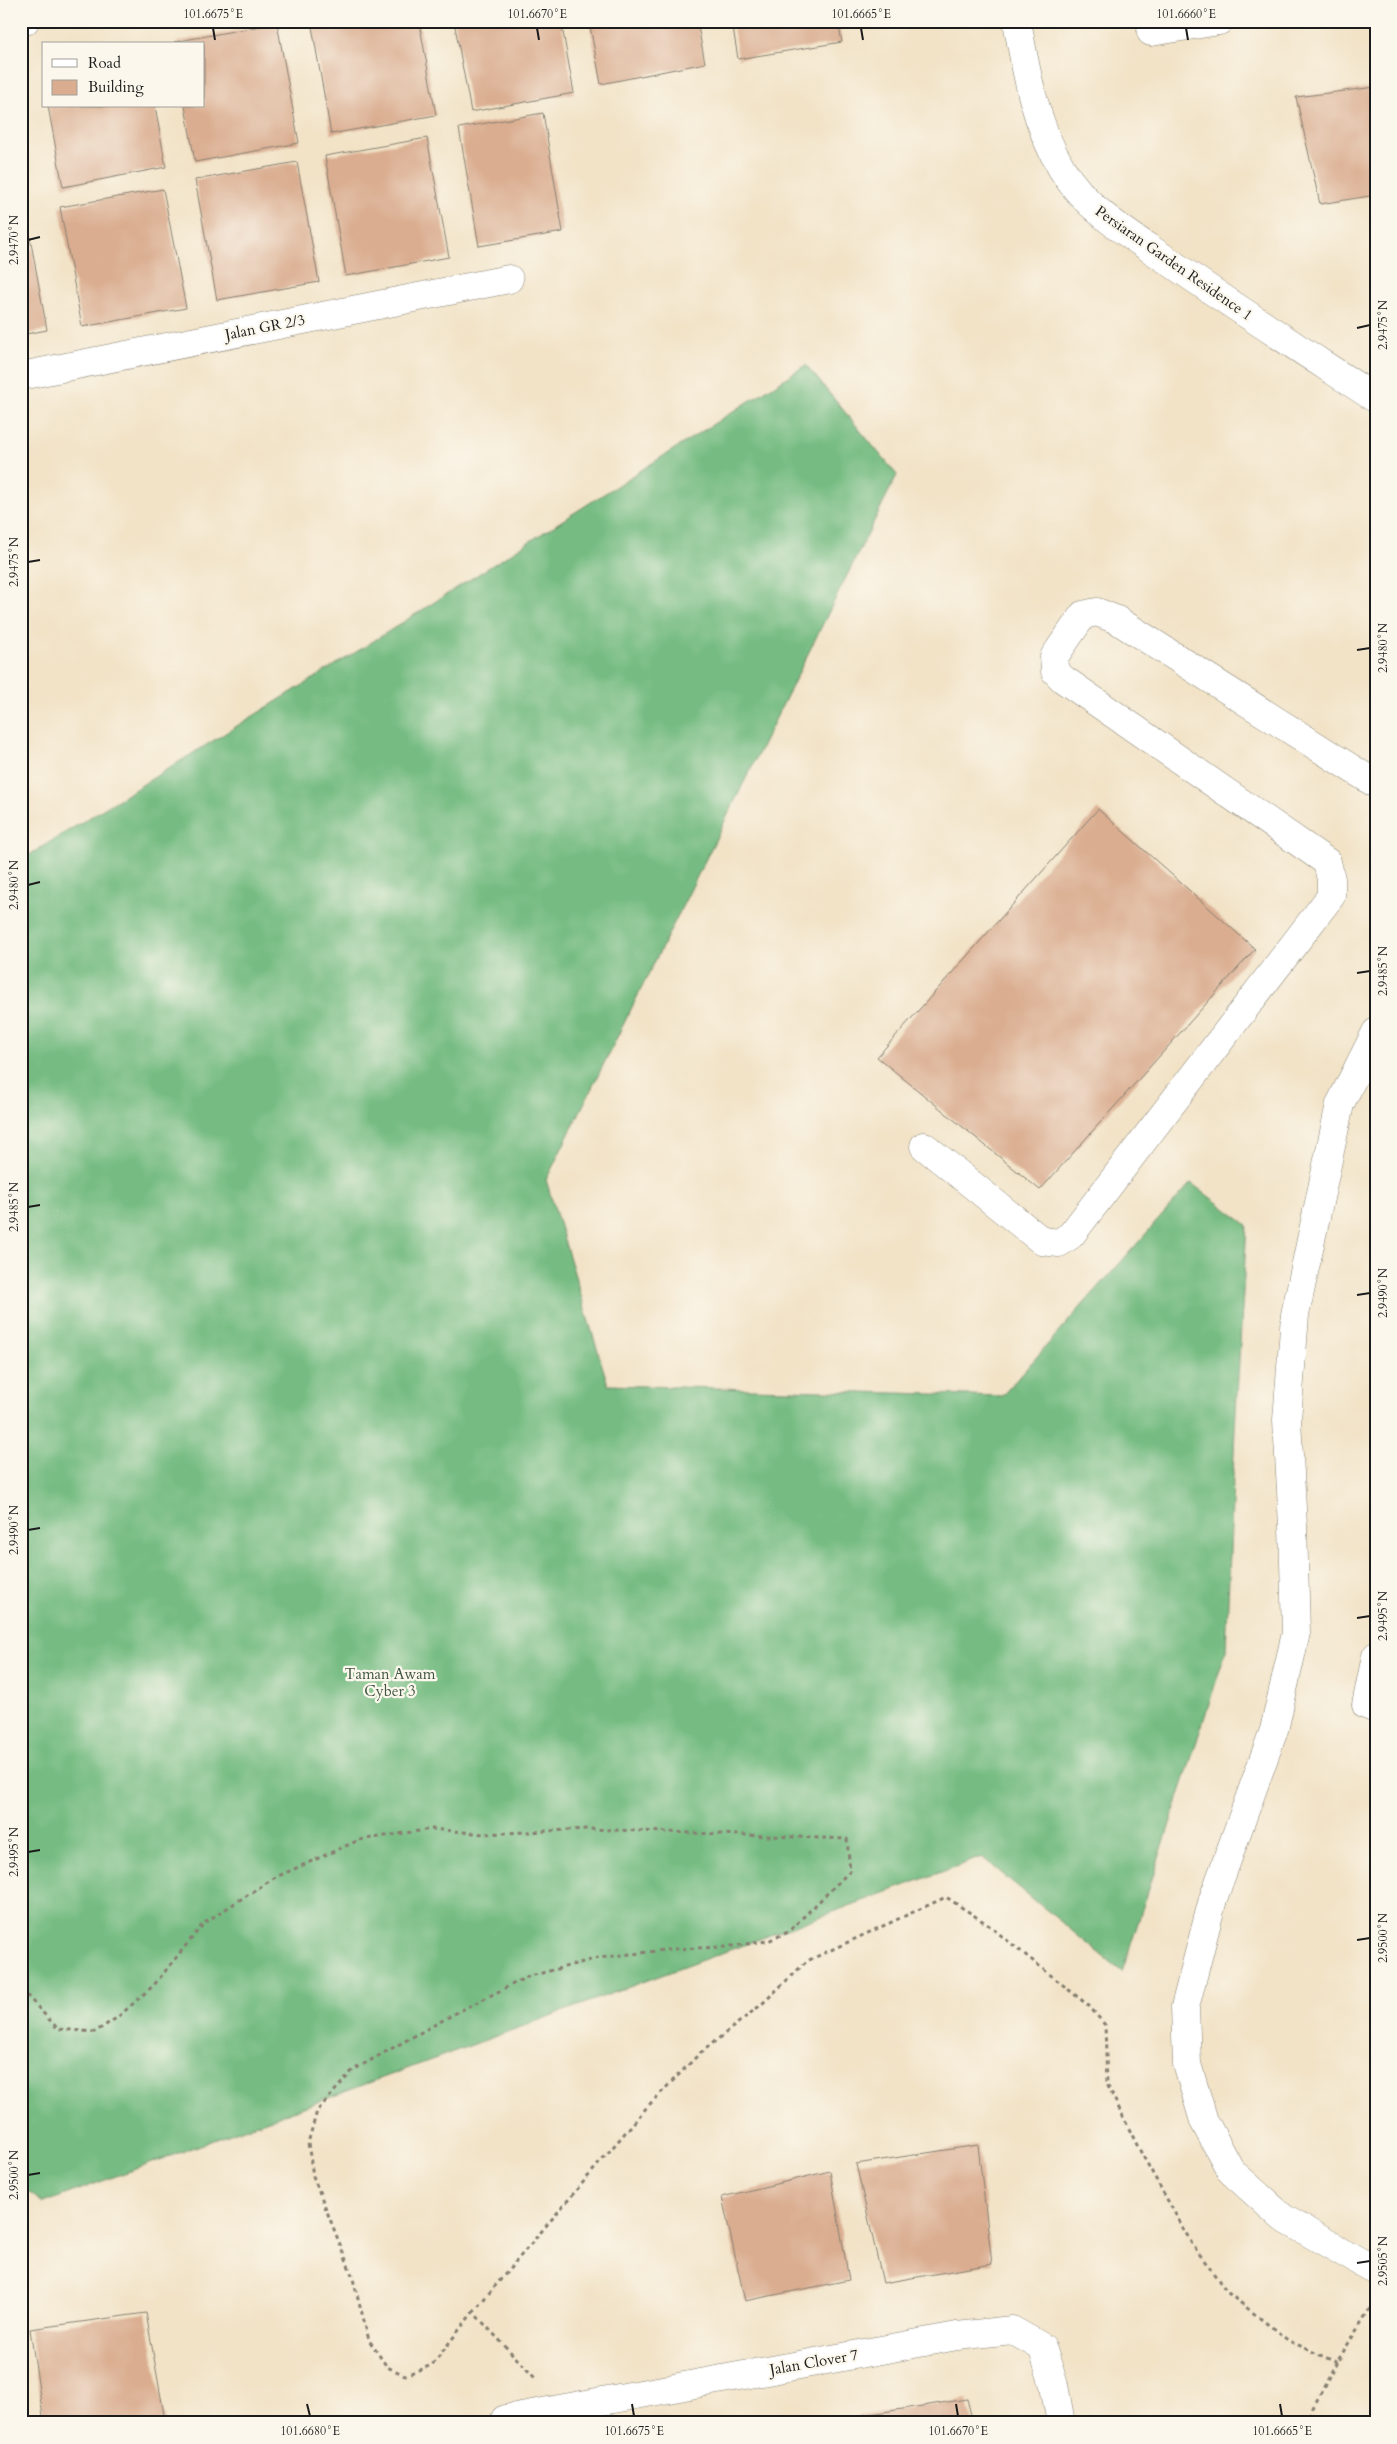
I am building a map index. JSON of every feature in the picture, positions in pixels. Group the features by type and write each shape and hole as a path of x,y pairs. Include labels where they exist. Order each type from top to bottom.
{"street":[{"name":"Persiaran Garden Residence 1","path":"1017,21 1030,90 1047,141 1063,170 1082,196 1102,215 1224,299 1376,399"},
{"path":"1151,32 1219,21"},
{"name":"Jalan GR 2/3","path":"21,376 509,279"},
{"path":"924,1146 1042,1241 1059,1243 1072,1235 1331,896 1331,879 1327,862 1063,679 1055,670 1054,657 1083,615 1096,612 1117,620 1376,784"},
{"path":"1376,1032 1340,1104 1294,1315 1287,1420 1293,1526 1296,1633 1274,1730 1213,1899 1185,2007 1187,2064 1204,2121 1231,2171 1283,2218 1376,2271"},
{"path":"1376,1656 1366,1705 1376,1709"},
{"name":"Jalan Clover 7","path":"505,2419 957,2336 1012,2330 1042,2347 1054,2385 1061,2423"}],"path":[{"path":"21,1990 58,2029 95,2032 118,2017 154,1985 204,1923 274,1878 358,1840 432,1829 484,1834 589,1829 847,1839 850,1871 788,1932 768,1941 724,1947 673,1949 598,1958 527,1977 454,2014 353,2070 317,2112 308,2143 313,2176 352,2275 370,2340 386,2367 406,2375 432,2365 473,2312 647,2107 699,2054 762,2004 807,1961 946,1897 987,1924 1089,2006 1105,2025 1106,2084 1138,2147 1192,2244 1228,2293 1289,2341 1337,2362"},
{"path":"1306,2423 1337,2362 1376,2298"},
{"path":"473,2312 562,2408"},
{"path":"1132,2416 1136,2423"}],"green space":[{"name":"Taman Awam Cyber 3","path":"806,365 897,475 546,1180 608,1385 1002,1396 1191,1183 1247,1225 1235,1428 1226,1651 1122,1972 982,1857 43,2203 21,2186 21,860 361,649"}],"building":[{"path":"311,21 419,21 436,115 331,134"},
{"path":"454,21 561,21 574,93 471,112"},
{"path":"589,21 697,21 705,63 601,84"},
{"path":"732,21 838,21 842,42 738,59"},
{"path":"277,23 299,143 195,162 185,108 205,108 205,42 174,42"},
{"path":"1376,87 1376,195 1320,204 1296,97"},
{"path":"48,108 155,108 166,167 63,187"},
{"path":"543,113 563,232 479,246 459,128"},
{"path":"427,138 449,257 346,276 325,156"},
{"path":"21,161 28,191 21,192"},
{"path":"297,162 319,282 217,300 195,180"},
{"path":"163,189 186,308 82,327 60,207"},
{"path":"25,210 47,330 21,335 21,211"},
{"path":"1098,809 1255,949 1040,1190 877,1057"},
{"path":"978,2145 992,2264 883,2283 856,2164"},
{"path":"830,2171 849,2280 745,2301 722,2197"},
{"path":"146,2313 165,2420 152,2423 44,2423 30,2329"},
{"path":"967,2399 973,2423 860,2423 858,2416"}]}
